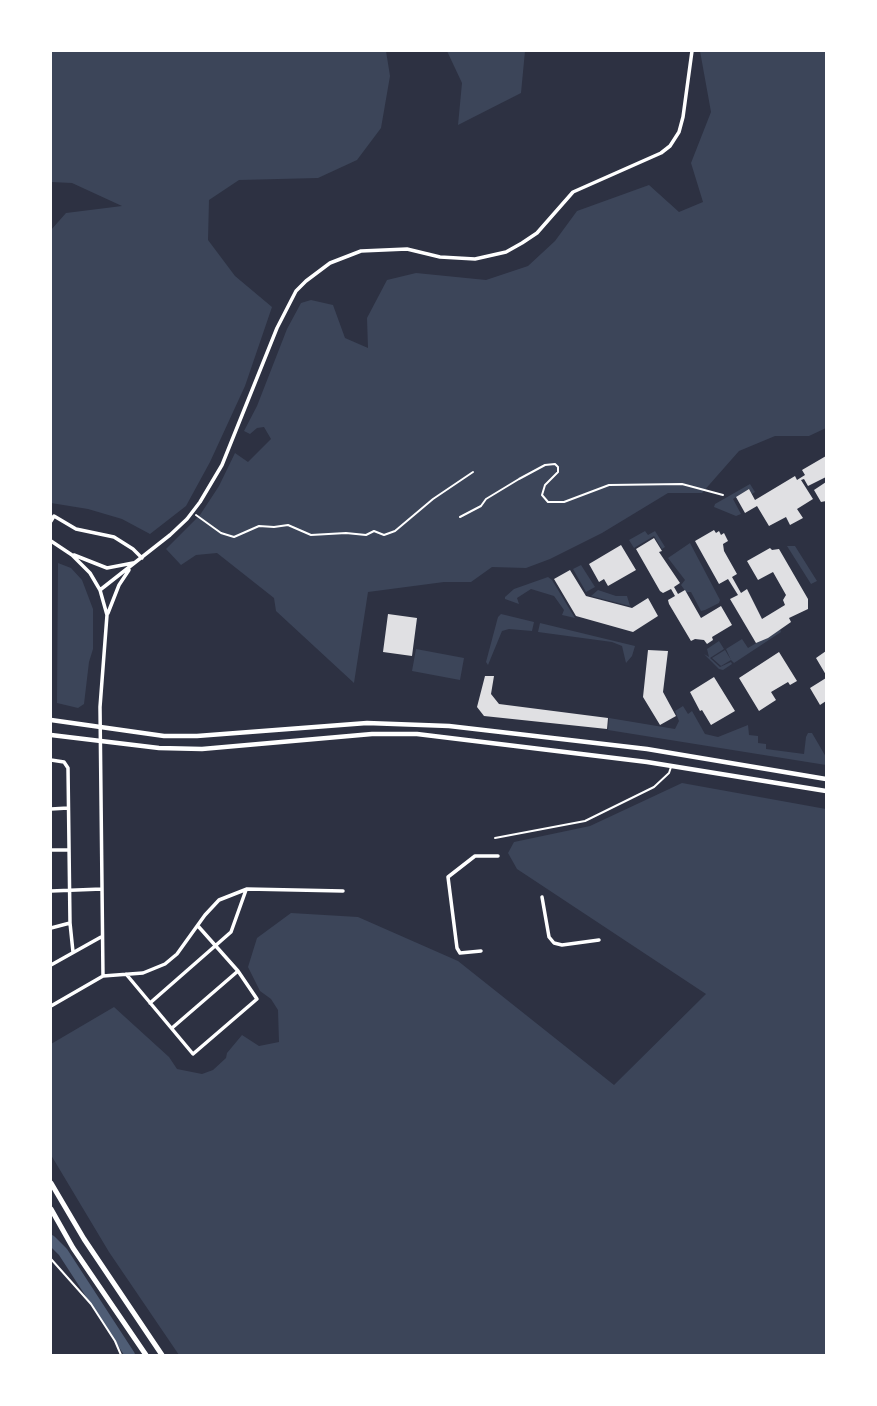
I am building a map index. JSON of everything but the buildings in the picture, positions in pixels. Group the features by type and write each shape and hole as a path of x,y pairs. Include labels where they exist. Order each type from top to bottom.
{"main road":[{"path":"51,1183 84,1239 162,1355"},
{"path":"51,1209 73,1248 146,1355"}],"street":[{"path":"100,590 192,513 214,482 277,328 296,290 330,263 361,251 407,249 440,257 475,259 506,252 522,243 537,233 573,192 661,153 670,146 679,132 683,117 692,51"},
{"path":"51,521 54,516 76,529 114,537 133,548 140,559"},
{"path":"51,541 72,555 90,573 100,590 107,615"},
{"path":"72,555 107,568 123,567 140,559"},
{"path":"103,976 100,707 107,615 119,585 140,559"},
{"path":"51,720 142,735 197,736 367,723 449,726 647,749 826,779"},
{"path":"51,734 159,748 202,749 372,734 417,734 671,766 826,791"},
{"path":"51,760 64,762 68,768 73,952"},
{"path":"51,809 68,808"},
{"path":"51,850 69,850"},
{"path":"481,951 460,953 457,948 448,877 475,856 498,856"},
{"path":"51,891 102,889"},
{"path":"150,1003 216,947 234,925 247,889"},
{"path":"51,1006 103,976 155,969 165,964 177,954 219,900 247,889 343,891"},
{"path":"542,897 549,937 554,943 562,945 598,940"},
{"path":"51,928 71,923"},
{"path":"126,974 193,1054 257,999 238,971 198,926"},
{"path":"51,965 102,937"},
{"path":"172,1028 238,971"}],"lane":[{"path":"495,838 585,821 654,787 669,774 671,766"},
{"path":"51,1259 91,1304 121,1355"}],"path":[{"path":"460,517 545,465 555,464 558,472 545,485 542,495 548,502 564,502 609,485 682,484 723,495"},
{"path":"192,513 221,533 234,537 259,526 288,524 312,535 366,535 374,531 384,535 395,531 433,499 473,472"}],"shaded area":[{"path":"51,51 386,51 390,76 381,128 357,160 318,178 239,180 209,200 208,240 235,276 272,307 245,386 210,462 186,506 150,534 122,519 88,509 51,503 51,230 66,213 122,206 72,183 51,182"},
{"path":"447,51 525,51 521,93 458,125 462,83"},
{"path":"700,51 826,51 826,428 809,436 775,436 739,451 702,493 668,493 602,533 526,568 492,567 471,582 444,582 368,592 354,683 276,611 274,598 217,553 196,555 181,565 166,549 200,515 219,486 235,453 248,462 271,439 264,427 257,428 250,434 244,431 257,406 287,329 301,303 311,300 333,305 345,338 368,348 367,318 387,280 416,273 486,280 528,266 555,241 577,211 649,185 679,212 703,202 691,163 711,112"},
{"path":"750,484 755,492 752,494 749,489 733,499 741,514 736,516 714,507 715,504"},
{"path":"645,531 648,535 655,531 665,547 662,549 654,536 634,548 629,540"},
{"path":"690,543 720,600 701,611 691,592 686,592 681,585 685,580 668,558"},
{"path":"787,546 795,546 817,581 811,584"},
{"path":"58,563 71,568 82,580 93,609 93,649 84,704 78,708 57,703"},
{"path":"581,565 595,587 586,592 573,569"},
{"path":"548,577 575,618 562,615 564,610 554,596 531,589 517,598 519,604 505,599 514,589"},
{"path":"598,590 616,596 627,596 630,606 591,596"},
{"path":"501,614 534,622 532,631 502,631 488,665 486,662"},
{"path":"540,623 635,646 626,663 622,646 612,642 538,632"},
{"path":"780,629 781,632 734,663 726,649 742,639 748,648"},
{"path":"719,641 724,649 710,658 720,667 731,662 732,664 723,670 704,654 709,657 707,649"},
{"path":"416,649 464,658 460,680 412,671"},
{"path":"725,650 731,660 721,666 712,658"},
{"path":"683,706 688,714 692,711 705,734 718,737 748,725 749,735 758,736 758,743 766,744 766,749 804,754 806,737 808,733 812,733 826,757 826,765 608,730 609,718 675,729 679,721 675,711"},
{"path":"682,783 826,809 826,1355 179,1355 109,1252 51,1155 51,1044 114,1007 169,1057 177,1069 202,1074 213,1070 226,1058 242,1035 259,1046 279,1042 278,1010 271,999 260,991 248,967 257,938 291,913 358,917 458,961 614,1085 706,994 517,869 508,853 514,842 590,826"}],"waterway":[{"path":"51,1240 63,1252 130,1355"}]}
